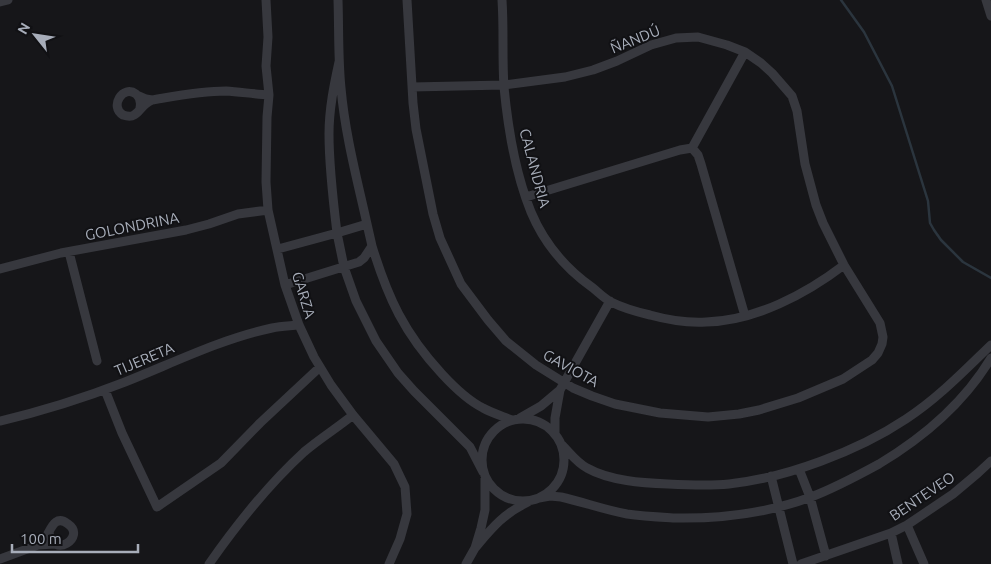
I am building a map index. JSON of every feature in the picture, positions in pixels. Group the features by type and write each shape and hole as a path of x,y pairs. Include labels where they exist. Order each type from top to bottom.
{"street":[{"path":"0,2 8,0"},
{"name":"GARZA","path":"266,0 268,37 266,66 268,95 266,162 268,210 285,285 299,325 331,385 394,464 405,487 407,514 390,564"},
{"path":"338,0 339,62 344,113 351,152 372,246 394,306 422,352 447,379 473,402 494,413 515,419 526,418 539,421 550,428 562,445 586,468 607,476 634,481 712,485 729,484 799,469 860,444 906,419 946,387 991,344"},
{"name":"GAVIOTA","path":"407,0 416,129 433,214 440,238 461,284 488,320 506,341 562,386 630,408 660,413 708,416 739,414 759,410 819,390 859,370 872,360 882,344 883,338 880,323 844,265"},
{"name":"CALANDRIA","path":"502,0 504,85 516,164 532,214 540,230 557,255 581,280 610,301 641,312 681,321 713,322 745,316 778,305 826,279 844,265"},
{"path":"986,0 991,16"},
{"name":"ÑANDÚ","path":"412,87 504,85 565,77 593,70 651,45 676,38 698,37 745,52 772,72 792,96 797,111 805,164 813,195 823,223 844,265"},
{"path":"526,197 691,148 745,52"},
{"path":"339,62 333,92 329,132 331,174 337,233 344,267 356,301 376,340 398,373 464,440 496,492 507,498 520,501 550,496 628,514 675,518 740,514 810,498 860,474 922,436 963,396 991,358"},
{"path":"152,100 133,92 128,92 120,96 117,105 121,113 130,116 134,115 147,102 152,100 204,92 225,91 268,95"},
{"path":"137,95 140,99 140,108"},
{"path":"691,148 698,155 701,164 745,316"},
{"name":"GOLONDRINA","path":"0,269 69,252 186,230 238,214 268,210"},
{"path":"278,249 367,224"},
{"path":"285,285 358,262 364,258 372,246"},
{"path":"69,252 97,360"},
{"path":"475,548 485,510 484,475 481,457 485,443 499,426 541,406 562,386 610,301"},
{"name":"TIJERETA","path":"0,421 56,407 105,390 229,341 273,328 299,325"},
{"path":"105,390 122,433 157,507 221,463 260,423 320,367"},
{"path":"555,433 555,418 562,386"},
{"path":"209,564 242,520 285,471 305,451 354,415"},
{"path":"466,564 475,548 505,515 550,490 559,479 564,466 562,445"},
{"name":"BENTEVEO","path":"804,563 891,533 907,525 953,494 991,461"},
{"path":"799,469 810,498 826,556"},
{"path":"771,476 793,564"},
{"path":"0,559 38,545 44,541 53,524 57,522 67,522 73,530 72,539 69,543 60,546 55,544 38,545"},
{"path":"907,525 924,564"},
{"path":"49,532 49,537 55,544"},
{"path":"891,533 898,564"}],"waterway":[{"path":"841,0 864,32 892,86 928,201 930,223 941,240 963,262 991,278"}]}
